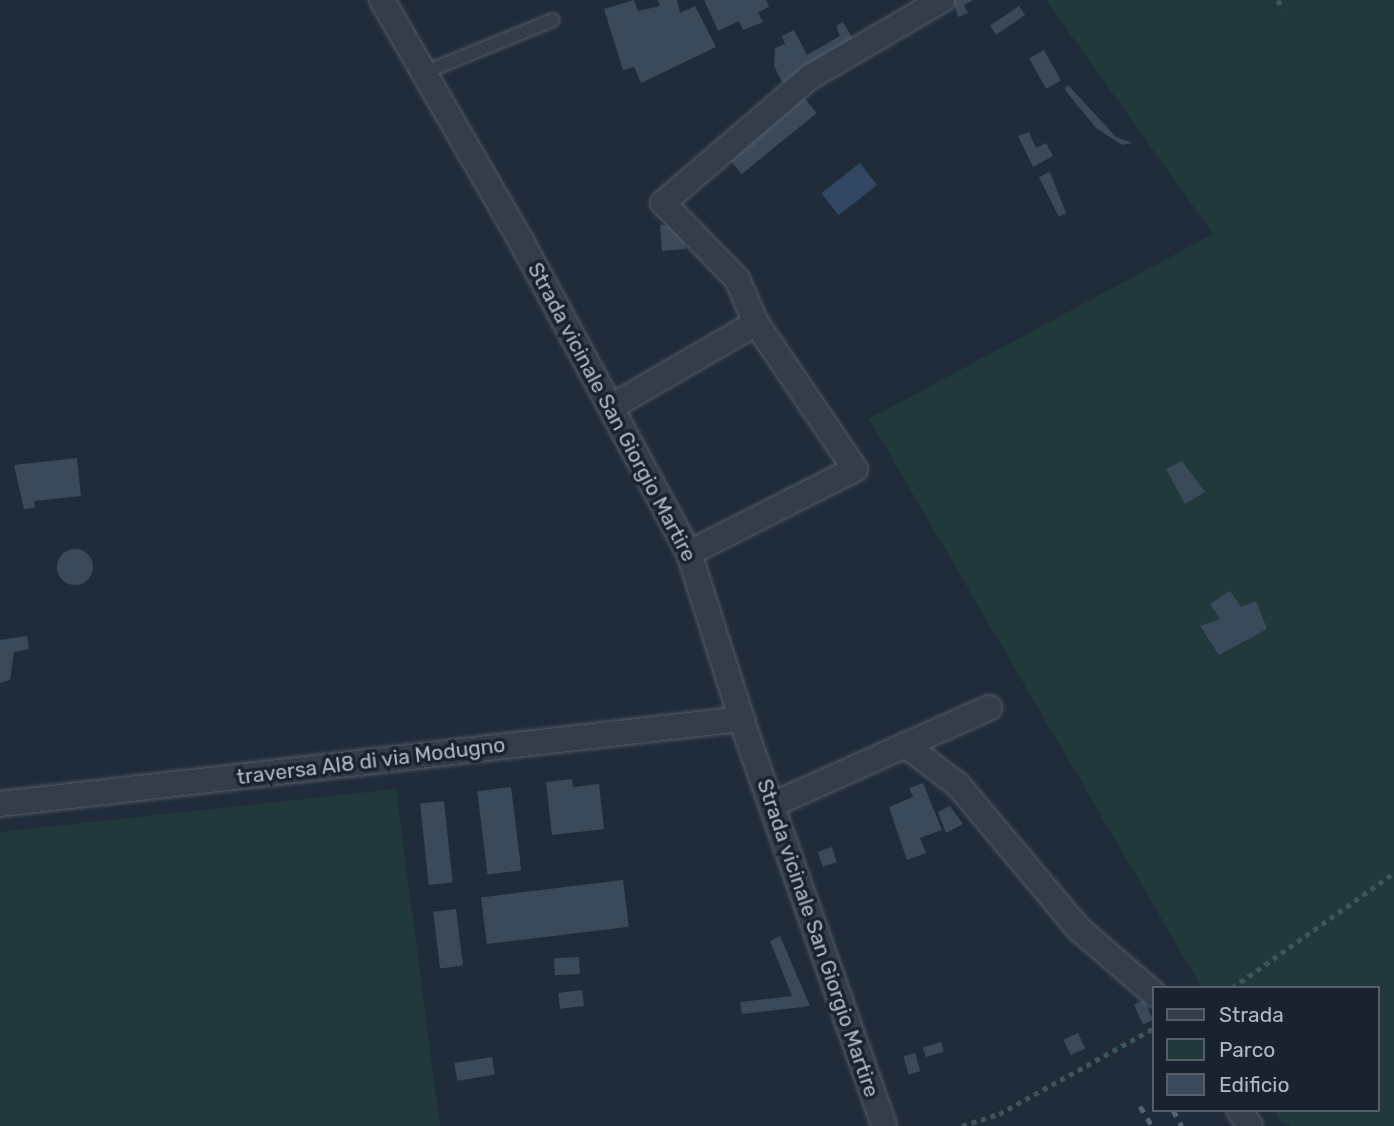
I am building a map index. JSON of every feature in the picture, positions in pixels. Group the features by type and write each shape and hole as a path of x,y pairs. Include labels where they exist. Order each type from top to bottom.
{"street":[{"name":"Strada vicinale San Giorgio Martire","path":"382,0 613,406 690,553 742,719 884,1126"},
{"path":"690,553 855,468 756,324 725,262 663,203 810,77 942,0"},
{"path":"613,406 756,324"},
{"path":"772,805 989,708"},
{"name":"traversa AI8 di via Modugno","path":"0,804 742,719"},
{"path":"905,745 958,785 1079,929 1152,992"}],"lane":[{"path":"423,73 553,20"}],"path":[{"path":"1278,0 1283,9"},
{"path":"1235,986 1394,873"},
{"path":"962,1126 999,1114 1152,1029"}],"green space":[{"path":"1046,0 1394,0 1394,1126 1291,1126 1280,1121 1275,1112 1380,1112 1380,986 1201,986 869,419 1213,234"},
{"path":"396,789 440,1126 0,1126 0,832"}],"water":[{"path":"860,163 877,185 839,215 821,193"}],"building":[{"path":"634,0 638,11 660,6 658,0 677,0 680,13 695,6 716,47 641,83 634,67 623,70 604,9"},
{"path":"704,0 766,0 769,7 758,12 763,22 743,30 739,21 718,31"},
{"path":"953,0 973,0 964,5 968,13 958,17"},
{"path":"1019,6 1025,15 996,35 990,26"},
{"path":"843,22 855,42 785,88 774,66 775,48 785,44 782,36 794,30 807,55 840,36 836,26"},
{"path":"1044,50 1061,81 1046,89 1029,58"},
{"path":"1068,85 1116,137 1133,143 1122,145 1096,128 1065,90"},
{"path":"803,96 817,113 741,174 728,157"},
{"path":"1029,132 1036,148 1046,143 1053,156 1033,167 1018,136"},
{"path":"1050,172 1066,213 1059,217 1039,177"},
{"path":"660,225 684,226 685,249 662,251"},
{"path":"77,458 81,496 34,501 35,508 24,509 14,465"},
{"path":"1182,461 1205,492 1185,504 1166,469"},
{"path":"75,549 88,554 93,567 88,580 75,585 62,580 57,567 62,554"},
{"path":"1230,591 1241,607 1256,601 1267,629 1219,655 1200,626 1220,619 1210,604"},
{"path":"27,636 29,649 14,652 10,680 0,683 0,640"},
{"path":"572,779 573,787 599,784 604,829 552,835 546,782"},
{"path":"923,783 942,830 920,838 926,853 907,860 889,807 913,797 909,788"},
{"path":"511,787 521,870 487,875 477,791"},
{"path":"444,801 453,883 429,885 420,804"},
{"path":"950,806 963,824 946,833 938,812"},
{"path":"832,847 837,862 823,867 818,852"},
{"path":"623,880 629,927 487,944 481,897"},
{"path":"456,909 463,966 440,968 433,912"},
{"path":"780,936 810,1006 742,1014 740,1002 792,996 770,941"},
{"path":"579,957 580,974 555,975 554,958"},
{"path":"582,990 584,1006 560,1009 558,993"},
{"path":"1144,1000 1152,1021 1143,1025 1134,1004"},
{"path":"1078,1033 1085,1048 1071,1055 1063,1040"},
{"path":"941,1042 944,1052 926,1057 923,1048"},
{"path":"915,1053 920,1071 909,1075 903,1056"},
{"path":"492,1057 495,1075 457,1081 454,1063"}],"railway":[{"path":"1140,1106 1152,1126"},
{"path":"1174,1112 1182,1126"}]}
